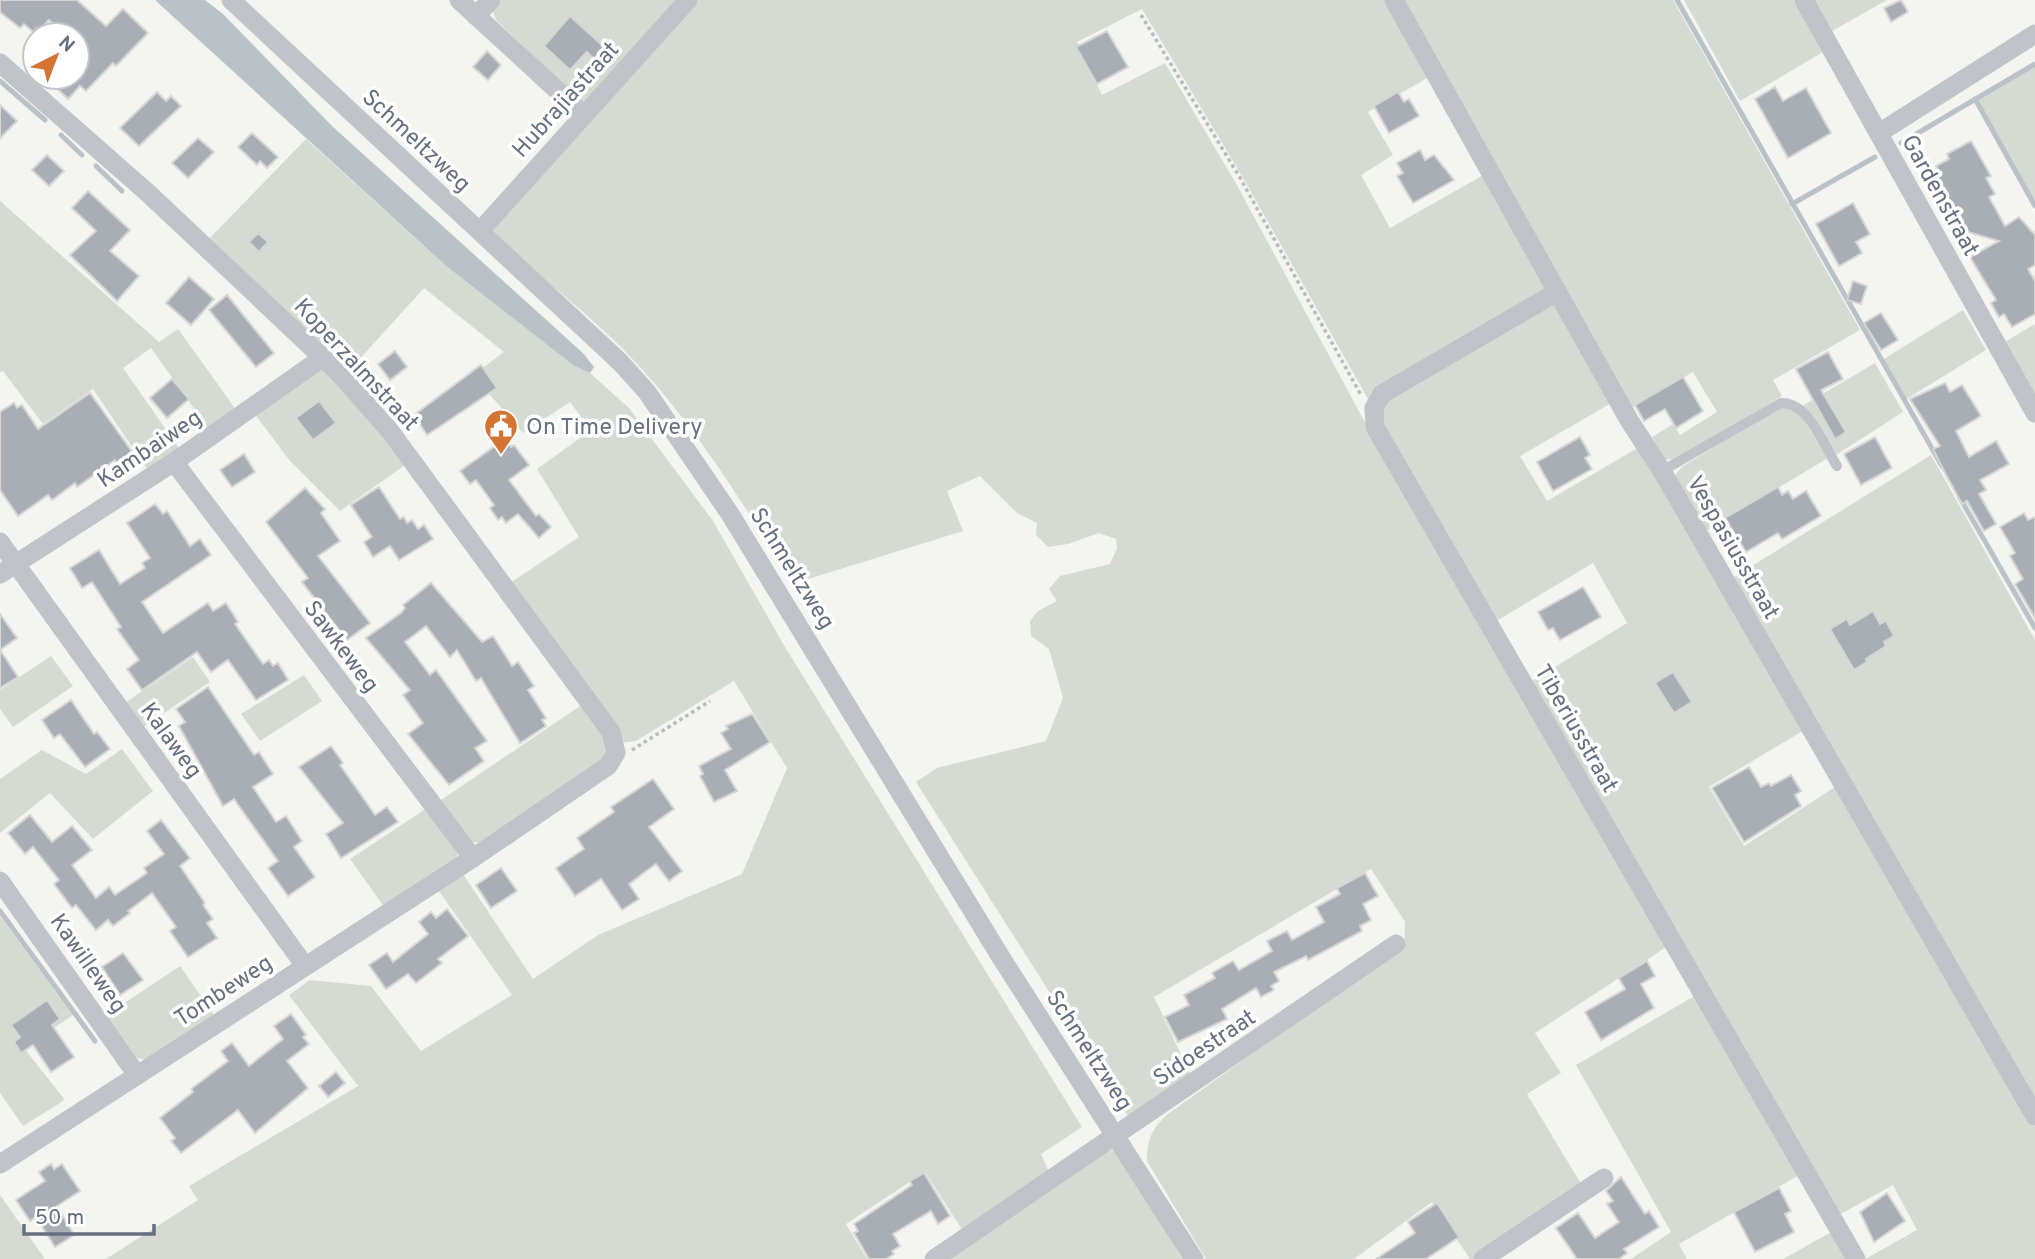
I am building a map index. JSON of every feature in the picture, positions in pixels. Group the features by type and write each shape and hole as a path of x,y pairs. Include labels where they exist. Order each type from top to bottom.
{"street":[{"name":"Schmeltzweg","path":"230,0 621,362 647,392 730,513 1010,971 1194,1259"},
{"path":"459,0 583,114"},
{"path":"476,16 491,0"},
{"name":"Hubrajiastraat","path":"480,231 688,0"},
{"name":"Vespasiusstraat","path":"1394,0 1629,421 1662,471 2035,1116"},
{"name":"Gardenstraat","path":"1804,0 2035,413"},
{"path":"1879,133 2035,34"},
{"name":"Koperzalmstraat","path":"0,62 139,185 322,358 390,431 611,732 616,753"},
{"path":"1374,408 1381,394 1557,292"},
{"name":"Kambaiweg","path":"8,569 174,462 322,358"},
{"name":"Tiberiusstraat","path":"1374,408 1375,427 1422,511 1856,1259"},
{"name":"Sawkeweg","path":"174,462 472,858"},
{"name":"Kalaweg","path":"0,542 8,569 305,966"},
{"name":"Tombeweg","path":"0,1164 472,858 608,766 616,753"},
{"name":"Kawilleweg","path":"0,881 137,1074"},
{"name":"Sidoestraat","path":"934,1259 1396,944"},
{"path":"1483,1259 1604,1178"}],"lane":[{"path":"1662,471 1781,403 1790,403 1806,415 1837,466"}],"path":[{"path":"1140,15 1239,176 1367,405 1374,408"},
{"path":"616,753 631,750 710,701"}],"shaded area":[{"path":"155,0 205,0 223,14 332,126 584,354 594,367 590,373 574,366 445,265"},
{"path":"501,0 681,0 592,97 582,103 496,20 493,12"},
{"path":"695,0 1386,0 1431,76 1368,112 1393,155 1361,175 1390,228 1487,173 1548,288 1374,401 1368,399 1242,176 1142,9 1077,42 1102,95 1165,63 1238,187 1381,452 1668,946 1535,1033 1561,1073 1527,1094 1581,1184 1480,1259 1470,1259 1432,1202 1354,1259 1206,1259 1147,1161 1152,1134 1168,1114 1374,966 1404,949 1405,922 1371,869 1154,997 1191,1076 1128,1116 916,782 937,768 1046,741 1063,698 1049,649 1031,636 1030,621 1038,611 1057,601 1049,589 1060,576 1110,564 1117,548 1116,539 1099,533 1068,544 1048,547 1036,535 1037,523 1017,513 980,476 947,491 963,531 792,584 715,462 672,404 624,350 592,320 491,235 492,223"},
{"path":"1399,0 1673,0 1860,330 1773,380 1782,396 1678,460 1664,459 1652,437 1673,424 1680,435 1717,412 1693,372 1630,409"},
{"path":"1684,0 1794,0 1823,52 1740,101"},
{"path":"1814,0 1887,0 1832,31"},
{"path":"2035,64 2035,206 1975,99"},
{"path":"306,139 445,265 574,366 590,373 629,408 713,521 785,647 1082,1127 1041,1154 1048,1170 963,1231 925,1172 846,1224 867,1259 106,1259 198,1200 189,1186 358,1086 289,995 310,980 371,986 421,1051 512,995 436,887 461,871 533,979 598,935 742,874 787,768 734,681 636,741 620,743 510,583 579,537 537,469 591,430 570,402 523,433 473,375 504,352 424,288 347,373 208,240"},
{"path":"0,201 159,342 178,329 237,411 210,431 151,348 123,368 181,451 149,472 93,389 43,424 3,371 0,372"},
{"path":"1550,304 1555,305 1613,402 1520,456 1547,501 1641,446 1806,729 1709,787 1744,846 1838,785 2035,1127 2035,1259 1865,1259 1917,1230 1893,1185 1839,1215 1530,682 1627,623 1593,563 1495,622 1382,429 1380,405"},
{"path":"1963,310 1986,350 1905,400 1882,360"},
{"path":"2035,324 2035,400 2003,343"},
{"path":"1875,363 1903,412 1833,457 1802,406"},
{"path":"321,369 331,374 408,463 340,511 290,461 253,412"},
{"path":"1783,406 1800,413 1828,458 1706,531 1676,482 1676,474 1683,466"},
{"path":"1931,455 2035,640 2035,1102 1731,579"},
{"path":"51,656 73,686 13,727 0,709 0,690"},
{"path":"193,657 210,682 142,728 125,703"},
{"path":"304,675 322,701 260,741 241,714"},
{"path":"586,702 601,725 606,740 605,757 601,766 483,843 473,842 438,802"},
{"path":"122,749 153,791 93,839 50,793 0,833 0,779 42,750 86,774"},
{"path":"427,808 459,851 457,857 385,908 350,859"},
{"path":"0,916 73,1015 24,1048 65,1100 23,1126 0,1093"},
{"path":"180,966 216,1018 145,1060 137,1058 105,1016"},
{"path":"1698,994 1801,1174 1679,1244 1687,1259 1631,1259 1671,1232 1576,1065"},
{"path":"1113,1150 1120,1156 1182,1259 945,1259 1104,1152"},
{"path":"0,1195 45,1259 0,1259"},
{"path":"1833,1231 1849,1259 1783,1259"}],"building":[{"path":"0,0 77,0 106,26 123,9 148,33 116,66 113,63 91,86 91,21 21,21 20,28 0,12"},
{"path":"1901,0 1908,12 1891,22 1884,8"},
{"path":"570,16 605,48 594,59 587,52 570,70 544,46"},
{"path":"1107,31 1128,67 1097,84 1076,47"},
{"path":"487,51 501,65 488,80 473,67"},
{"path":"1775,87 1783,101 1806,88 1831,133 1788,158 1755,99"},
{"path":"60,91 75,91 68,99"},
{"path":"157,92 166,101 171,96 181,106 139,146 120,128"},
{"path":"1398,92 1404,102 1409,99 1419,116 1389,133 1374,106"},
{"path":"0,105 17,121 0,138"},
{"path":"252,133 278,157 267,168 260,161 257,165 238,147"},
{"path":"198,138 214,152 188,178 172,163"},
{"path":"1971,141 1991,176 1986,178 1995,194 1989,197 2005,226 2019,217 2035,235 2035,265 2028,269 2035,281 2035,314 2012,327 2004,314 1999,317 1991,303 1996,300 1970,257 1999,241 1954,228 1957,217 1933,172 1938,169 1936,166 1949,159 1947,154"},
{"path":"1420,150 1425,160 1434,155 1454,180 1413,203 1397,176 1403,173 1397,163"},
{"path":"47,155 64,171 49,186 32,170"},
{"path":"88,191 130,230 110,251 139,276 117,301 70,255 96,231 72,208"},
{"path":"1853,203 1870,234 1856,242 1862,253 1839,266 1816,224"},
{"path":"258,233 268,242 259,252 249,242"},
{"path":"189,277 214,299 191,325 166,303"},
{"path":"1853,281 1867,286 1861,304 1847,300"},
{"path":"227,295 274,353 256,367 209,310"},
{"path":"1881,313 1898,340 1881,350 1864,323"},
{"path":"395,351 407,367 390,380 378,364"},
{"path":"1828,352 1843,379 1821,390 1846,432 1835,439 1796,369"},
{"path":"481,365 497,388 427,435 414,415"},
{"path":"1683,377 1703,411 1676,428 1665,409 1644,421 1635,405"},
{"path":"172,379 189,399 167,418 150,398"},
{"path":"1945,383 1950,392 1962,385 1981,416 1956,431 1969,457 1996,441 2009,464 1980,480 1986,490 1979,494 1996,524 1984,531 1967,501 1962,504 1933,449 1940,446 1910,399"},
{"path":"90,393 133,453 116,463 115,460 77,487 75,483 52,500 48,495 18,516 0,490 0,412 14,403 17,408 22,405 38,429"},
{"path":"319,401 336,423 313,440 296,418"},
{"path":"1580,437 1590,455 1585,458 1592,469 1553,491 1537,462"},
{"path":"1875,437 1892,468 1861,485 1844,454"},
{"path":"505,439 511,447 514,445 529,465 509,480 536,516 539,514 551,527 539,538 518,514 506,523 502,517 498,520 490,508 494,505 476,480 470,484 460,471"},
{"path":"244,454 255,472 232,487 220,470"},
{"path":"379,487 400,519 404,517 407,523 412,520 418,529 424,525 433,539 399,560 390,546 373,557 364,542 372,537 351,505"},
{"path":"1778,487 1782,495 1788,491 1793,499 1806,491 1821,516 1782,539 1778,533 1746,552 1725,518"},
{"path":"305,488 325,509 321,513 340,541 318,556 370,623 347,640 302,582 308,578 266,522"},
{"path":"155,504 163,514 167,511 190,546 200,539 211,555 142,602 163,633 208,603 213,611 226,603 238,622 235,624 263,664 269,660 273,666 278,663 288,680 256,700 228,660 211,672 197,652 142,690 127,669 139,660 117,629 121,627 92,582 82,588 70,568 99,550 120,584 145,568 142,563 150,558 127,523"},
{"path":"2024,513 2028,520 2035,517 2035,618 2015,584 2023,579 2010,556 2015,553 2000,527"},
{"path":"431,583 482,642 493,636 512,666 518,662 534,686 528,690 546,718 542,720 546,726 520,743 481,678 476,681 457,650 450,657 426,626 405,642 430,675 436,670 487,741 475,748 484,761 449,785 408,734 423,723 403,695 410,690 366,638 401,613 405,608 403,605"},
{"path":"1583,587 1601,617 1560,640 1553,628 1548,630 1538,612"},
{"path":"1873,611 1880,624 1886,621 1894,636 1884,642 1886,646 1854,670 1830,629 1847,619 1850,625"},
{"path":"0,614 17,638 0,650"},
{"path":"0,650 18,677 0,688"},
{"path":"1673,672 1692,702 1674,713 1655,683"},
{"path":"208,687 254,755 259,752 273,774 253,787 276,822 286,816 302,841 294,847 315,877 288,896 268,868 278,861 234,799 223,806 179,726 185,722 176,709"},
{"path":"71,700 94,734 97,732 110,749 85,767 60,734 54,738 42,720"},
{"path":"752,714 770,742 725,770 737,791 714,802 700,776 703,774 699,766 731,749 721,733 728,729 726,726"},
{"path":"331,746 343,763 340,765 375,815 387,807 398,822 341,858 326,834 343,823 299,767"},
{"path":"1749,767 1761,787 1769,783 1771,786 1791,775 1801,791 1795,795 1801,806 1744,842 1712,788"},
{"path":"653,779 674,809 649,827 682,871 669,881 656,864 629,884 639,899 622,910 601,879 575,896 556,868 584,849 577,838 614,812 611,807"},
{"path":"30,815 52,842 72,826 92,850 72,865 96,898 109,887 115,895 147,873 144,868 164,854 147,831 161,820 190,858 180,866 205,903 203,905 213,919 207,923 217,938 188,957 170,931 176,927 152,893 113,926 108,920 96,930 76,905 72,908 54,884 59,880 33,847 25,854 8,833"},
{"path":"501,868 517,891 491,908 476,885"},
{"path":"1365,873 1378,896 1363,904 1371,920 1360,926 1362,931 1308,960 1306,956 1274,972 1279,981 1271,986 1274,990 1261,997 1256,988 1222,1009 1227,1019 1178,1042 1165,1017 1189,1005 1184,995 1215,978 1212,973 1233,961 1239,970 1272,951 1267,941 1287,931 1292,940 1324,922 1316,907 1340,894 1337,888"},
{"path":"447,909 468,936 438,959 442,963 416,983 408,974 386,989 369,965 387,953 393,962 428,934 419,922 431,912 436,918"},
{"path":"123,953 143,980 120,995 102,967"},
{"path":"1647,961 1655,976 1641,984 1654,1008 1601,1040 1585,1012 1625,989 1619,978"},
{"path":"47,1000 60,1019 52,1025 74,1057 51,1072 33,1045 21,1053 14,1042 20,1037 11,1025"},
{"path":"291,1014 309,1044 287,1061 308,1088 255,1133 238,1110 181,1153 171,1141 175,1138 160,1118 193,1092 191,1089 228,1061 221,1051 232,1043 249,1066 283,1039 274,1026"},
{"path":"336,1072 345,1083 328,1097 319,1086"},
{"path":"51,1164 54,1169 62,1164 80,1191 57,1206 74,1235 55,1247 36,1217 30,1221 16,1200 45,1181 39,1172"},
{"path":"924,1173 950,1216 938,1224 931,1211 893,1234 900,1246 892,1251 894,1254 886,1259 869,1259 854,1233 858,1231 854,1224 912,1185 910,1181"},
{"path":"1621,1177 1645,1214 1649,1211 1659,1227 1624,1249 1627,1253 1619,1259 1577,1259 1556,1228 1578,1213 1595,1238 1619,1222 1607,1204 1613,1201 1606,1191"},
{"path":"1779,1188 1791,1211 1785,1214 1794,1232 1755,1252 1734,1212"},
{"path":"1887,1193 1905,1221 1874,1242 1860,1212"},
{"path":"1437,1203 1459,1237 1426,1259 1376,1259 1415,1233 1408,1222"}],"waterway":[{"path":"1677,0 1942,466"},
{"path":"1901,143 2035,64"},
{"path":"0,81 45,120"},
{"path":"1975,99 2035,206"},
{"path":"61,135 82,155"},
{"path":"1792,204 1875,157"},
{"path":"96,166 122,191"},
{"path":"1960,498 2035,628"},
{"path":"0,911 95,1041"}],"place":[{"name":"On Time Delivery","path":"501,456"}]}
